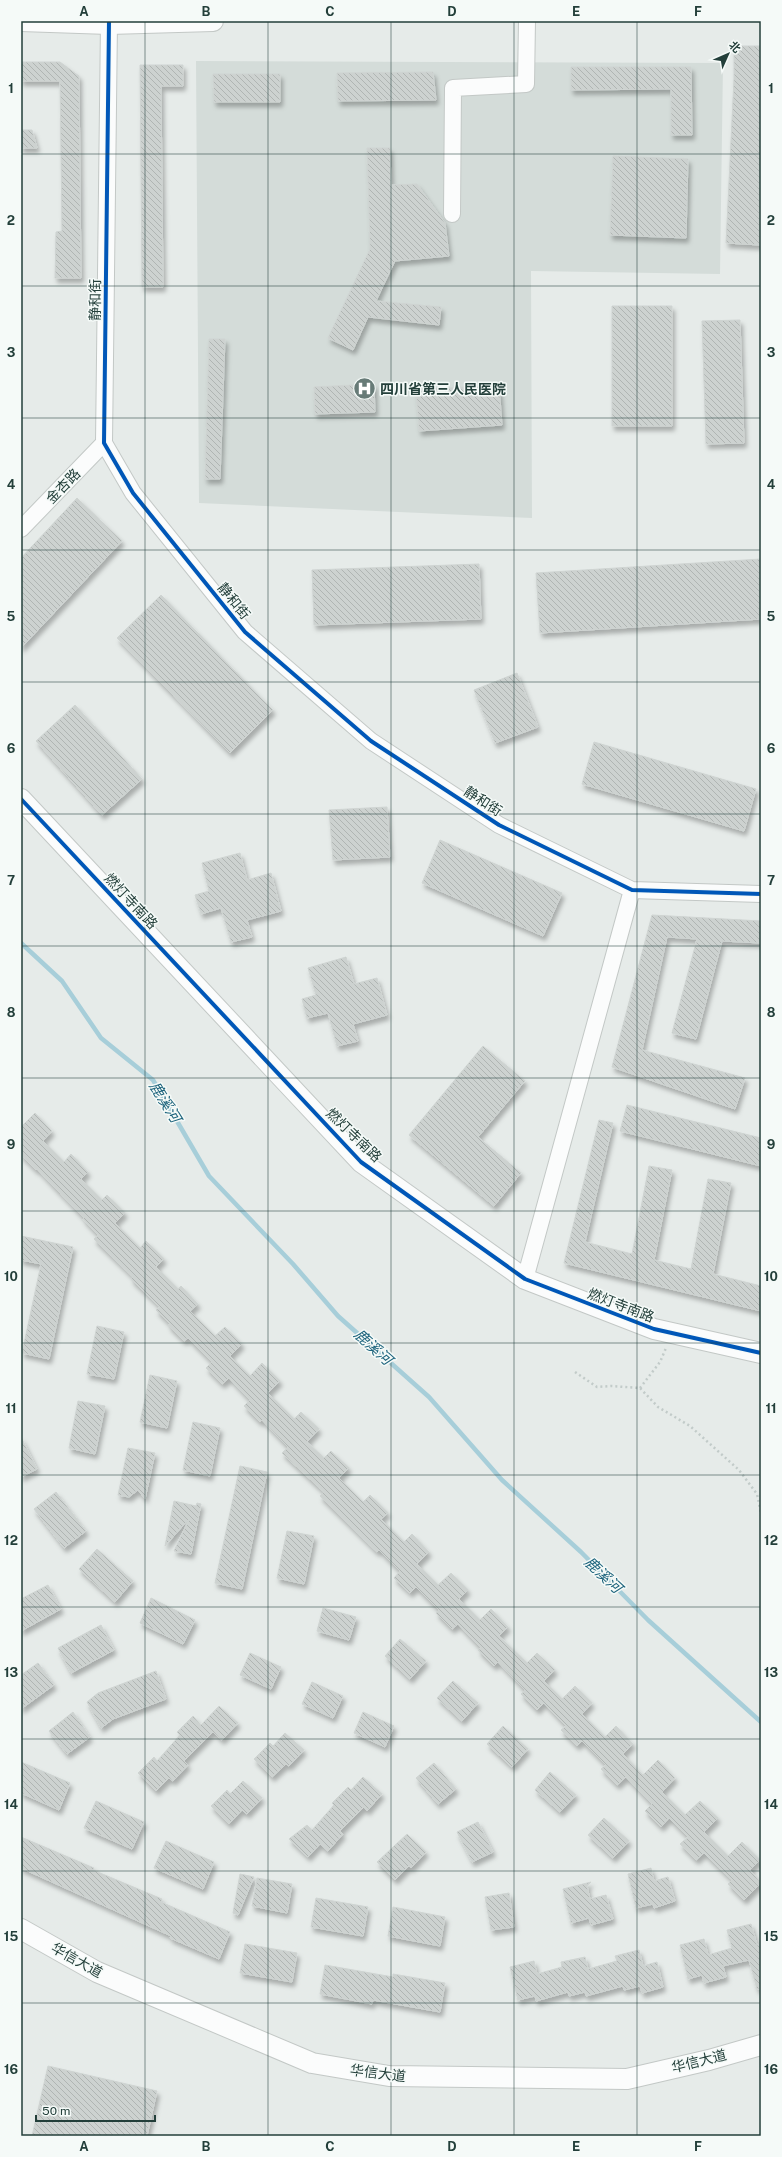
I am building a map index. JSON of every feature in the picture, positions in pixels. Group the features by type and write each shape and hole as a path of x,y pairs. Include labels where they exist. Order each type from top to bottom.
{"street":[{"path":"21,21 213,21"},
{"path":"452,214 453,88 526,84 527,21"},
{"name":"静和街","path":"109,22 104,443 133,493 245,632 371,741 500,825 632,890 761,894"},
{"name":"金杏路","path":"21,529 104,443"},
{"name":"燃灯寺南路","path":"21,799 361,1162 525,1278 654,1329 761,1353"},
{"path":"525,1278 632,890"},
{"name":"华信大道","path":"21,1929 97,1972 298,2058 312,2063 389,2076 626,2079 709,2060 761,2045"}],"path":[{"path":"640,1388 660,1362 672,1334"},
{"path":"575,1372 597,1388 611,1386 640,1388 658,1407 690,1426 739,1470 756,1494 761,1513"}],"shaded area":[{"name":"四川省第三人民医院","path":"196,61 723,63 720,274 531,271 532,518 199,503"}],"building":[{"path":"734,46 761,46 760,245 726,243 734,78"},
{"path":"21,62 60,62 79,76 81,278 55,278 56,232 62,231 60,81 21,81"},
{"path":"140,65 183,65 183,86 161,86 163,287 142,287"},
{"path":"571,67 691,67 692,135 671,135 671,89 571,90"},
{"path":"433,72 436,100 338,101 337,73"},
{"path":"213,74 280,74 280,102 214,102"},
{"path":"21,130 32,130 37,148 21,148"},
{"path":"367,148 390,148 391,185 417,184 445,223 449,256 395,261 376,301 441,307 439,325 368,317 353,350 328,338 370,249"},
{"path":"613,156 688,159 686,238 610,235"},
{"path":"612,306 672,306 672,426 612,426"},
{"path":"740,320 744,443 706,444 702,321"},
{"path":"209,339 225,339 220,479 205,479"},
{"path":"374,384 375,412 315,414 314,387"},
{"path":"499,385 502,425 419,431 416,390"},
{"path":"77,498 122,541 21,648 21,558"},
{"path":"761,559 761,619 540,633 536,573"},
{"path":"479,564 481,619 314,625 312,570"},
{"path":"161,595 273,710 230,753 117,638"},
{"path":"517,673 538,727 495,743 474,690"},
{"path":"75,705 142,779 102,815 36,741"},
{"path":"594,742 756,789 744,831 582,784"},
{"path":"387,807 390,857 333,860 329,810"},
{"path":"440,840 562,893 543,936 422,883"},
{"path":"240,853 247,880 271,873 281,911 247,920 252,937 231,942 221,908 201,914 195,895 209,891 202,863"},
{"path":"652,915 761,921 761,943 722,941 696,1039 672,1033 697,939 667,937 642,1050 745,1078 735,1109 612,1067"},
{"path":"346,957 354,984 377,978 387,1015 353,1024 358,1041 337,1046 328,1013 307,1018 302,999 316,995 308,968"},
{"path":"483,1046 525,1081 478,1137 521,1173 494,1206 409,1135"},
{"path":"627,1105 761,1138 761,1166 620,1131"},
{"path":"35,1113 52,1131 43,1141 64,1162 71,1154 88,1172 81,1179 102,1200 107,1195 125,1213 115,1223 140,1248 146,1241 164,1259 156,1267 178,1289 181,1286 198,1304 190,1311 215,1336 225,1327 242,1344 230,1356 250,1376 262,1363 280,1381 268,1393 294,1419 301,1412 319,1429 307,1442 324,1458 331,1451 349,1468 339,1478 363,1502 370,1495 388,1513 381,1519 404,1542 412,1534 429,1552 417,1564 438,1585 451,1573 468,1590 459,1599 480,1620 491,1609 508,1627 499,1636 527,1663 537,1653 555,1670 544,1681 562,1699 575,1686 592,1703 582,1714 605,1737 616,1726 633,1744 623,1754 643,1775 658,1760 675,1778 662,1792 685,1815 700,1801 718,1818 704,1832 728,1856 742,1842 760,1860 750,1870 761,1883 744,1900 728,1884 732,1880 704,1853 696,1860 680,1844 688,1837 669,1818 661,1827 645,1811 652,1804 626,1777 617,1785 601,1769 606,1765 582,1741 577,1746 561,1730 566,1726 544,1703 537,1710 521,1694 525,1690 498,1662 494,1666 478,1650 481,1648 458,1624 452,1629 436,1613 439,1610 416,1587 410,1593 394,1578 400,1571 379,1550 377,1552 320,1496 324,1492 282,1453 288,1447 262,1420 260,1422 244,1406 250,1400 229,1378 222,1384 206,1368 212,1362 188,1338 184,1341 168,1325 170,1324 156,1310 160,1307 131,1279 133,1277 94,1239 98,1235 83,1219 84,1218 37,1169 36,1170 21,1155 21,1127"},
{"path":"599,1120 613,1123 585,1242 632,1254 649,1166 672,1170 654,1260 691,1269 708,1179 731,1183 713,1274 761,1286 761,1311 564,1263"},
{"path":"21,1236 73,1247 49,1359 22,1353 41,1264 21,1260"},
{"path":"97,1326 124,1332 114,1379 87,1374"},
{"path":"150,1375 177,1381 167,1428 140,1422"},
{"path":"78,1401 105,1406 95,1454 69,1448"},
{"path":"193,1422 220,1428 210,1476 183,1470"},
{"path":"21,1437 37,1469 21,1477"},
{"path":"128,1448 155,1453 145,1499 138,1490 129,1497 118,1495"},
{"path":"240,1466 267,1472 242,1589 215,1583"},
{"path":"56,1492 86,1531 64,1548 34,1509"},
{"path":"174,1501 196,1506 197,1503 201,1504 191,1554 174,1551 189,1519 165,1546"},
{"path":"287,1531 314,1536 304,1584 277,1578"},
{"path":"97,1549 133,1581 115,1602 79,1569"},
{"path":"48,1585 61,1609 21,1631 21,1599"},
{"path":"151,1598 195,1620 183,1644 140,1623"},
{"path":"323,1608 356,1617 349,1640 317,1631"},
{"path":"101,1625 114,1650 71,1673 58,1648"},
{"path":"400,1639 426,1661 410,1679 385,1656"},
{"path":"250,1653 281,1667 271,1689 240,1675"},
{"path":"38,1663 54,1685 21,1709 21,1675"},
{"path":"156,1671 166,1699 113,1719 101,1728 87,1702 98,1693"},
{"path":"453,1681 478,1703 462,1721 437,1698"},
{"path":"312,1682 343,1696 333,1718 302,1704"},
{"path":"219,1706 238,1723 222,1740 213,1732 184,1761 188,1765 173,1781 169,1778 156,1791 138,1773 154,1757 157,1761 180,1735 177,1732 193,1716 201,1725"},
{"path":"73,1712 90,1737 67,1754 49,1731"},
{"path":"363,1712 394,1726 385,1747 354,1733"},
{"path":"503,1726 528,1749 512,1767 487,1744"},
{"path":"285,1733 304,1750 289,1766 286,1764 272,1777 254,1759 270,1743 273,1746"},
{"path":"21,1762 70,1783 59,1810 21,1793"},
{"path":"434,1763 456,1789 438,1804 416,1778"},
{"path":"550,1772 576,1795 560,1812 535,1790"},
{"path":"363,1777 382,1794 367,1811 364,1807 340,1831 343,1834 328,1851 320,1844 308,1857 289,1839 307,1825 312,1830 334,1805 332,1803 348,1787 351,1790"},
{"path":"243,1781 262,1798 247,1814 242,1810 229,1824 211,1806 227,1790 230,1794"},
{"path":"96,1801 144,1822 132,1849 84,1828"},
{"path":"604,1818 629,1841 613,1858 588,1835"},
{"path":"478,1822 493,1852 472,1862 457,1832"},
{"path":"407,1834 426,1852 411,1868 409,1866 395,1880 377,1862"},
{"path":"21,1837 94,1868 93,1870 162,1899 161,1902 230,1932 219,1959 170,1938 171,1936 21,1868"},
{"path":"166,1841 214,1862 203,1889 154,1868"},
{"path":"651,1868 654,1881 668,1877 675,1901 654,1908 653,1904 636,1908 628,1874"},
{"path":"240,1874 254,1877 238,1915 233,1913"},
{"path":"257,1878 292,1884 287,1913 252,1906"},
{"path":"591,1882 587,1886 590,1899 606,1895 613,1919 591,1925 589,1918 571,1923 563,1889"},
{"path":"509,1893 514,1927 491,1930 485,1897"},
{"path":"316,1898 368,1907 363,1936 311,1927"},
{"path":"393,1907 445,1917 440,1946 388,1936"},
{"path":"751,1924 757,1945 761,1944 761,1989 757,1989 749,1960 723,1966 726,1977 704,1983 702,1975 688,1979 680,1945 704,1939 708,1955 732,1948 727,1930"},
{"path":"245,1944 297,1953 292,1982 240,1973"},
{"path":"639,1950 643,1966 657,1962 663,1987 642,1993 640,1986 624,1990 623,1986 586,1996 585,1992 569,1996 568,1992 536,2001 535,1996 518,2000 510,1967 534,1961 537,1974 562,1967 561,1962 585,1957 588,1969 617,1961 615,1956"},
{"path":"325,1965 393,1977 393,1974 445,1983 440,2012 373,2000 372,2004 320,1994"},
{"path":"48,2066 157,2091 147,2136 32,2136"}],"waterway":[{"name":"鹿溪河","path":"21,943 62,981 101,1038 153,1080 209,1176 293,1264 338,1316 429,1397 502,1480 581,1552 648,1620 761,1722"}],"cycle path":[{"path":"109,21 104,443 133,493 245,632 371,741 499,825 632,890 761,894"},
{"path":"21,799 361,1162 525,1279 654,1329 761,1353"}],"place":[{"name":"四川省第三人民医院","path":"365,389"}]}
